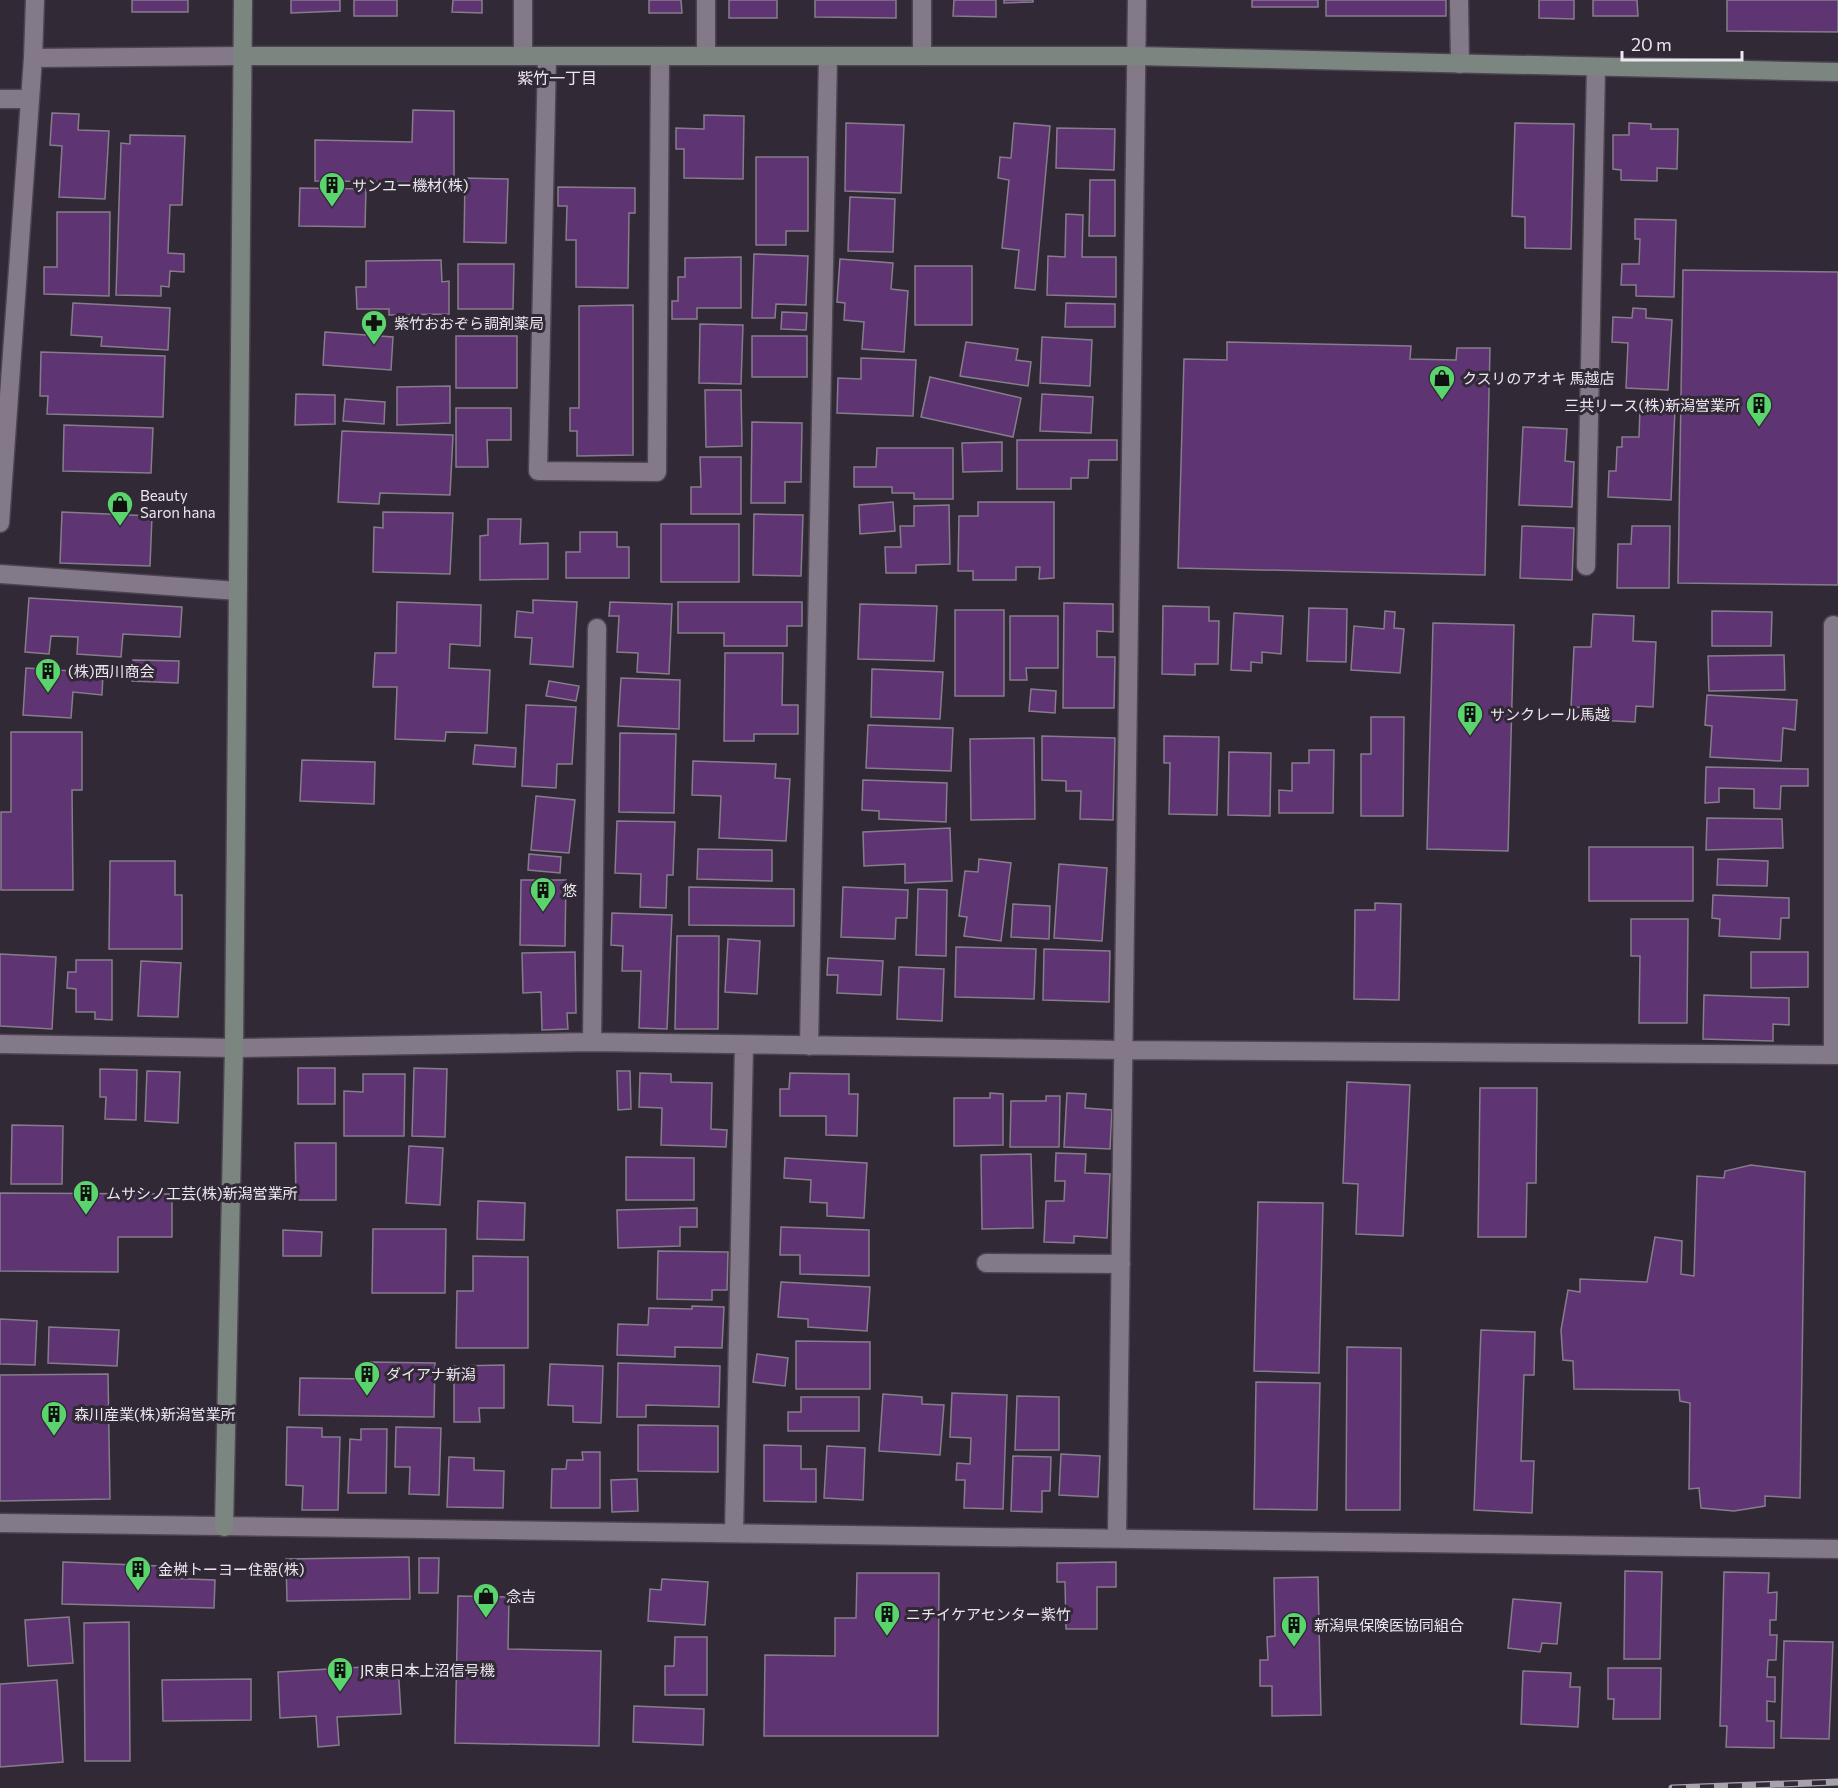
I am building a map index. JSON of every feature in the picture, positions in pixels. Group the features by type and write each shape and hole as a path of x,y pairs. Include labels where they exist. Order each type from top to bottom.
{"street":[{"path":"0,523 33,57 35,0"},
{"path":"224,1527 234,1048 243,0"},
{"path":"522,56 523,0"},
{"path":"706,0 706,56"},
{"path":"922,0 922,56"},
{"path":"1117,1537 1137,0"},
{"path":"1459,0 1460,64"},
{"path":"547,56 538,471 657,472 660,56"},
{"path":"809,1046 828,56"},
{"path":"33,57 1136,56 1838,72"},
{"path":"1586,566 1596,67"},
{"path":"0,99 30,99"},
{"path":"0,574 238,591"},
{"path":"0,1044 234,1048 592,1042 1124,1050 1835,1055 1833,625"},
{"path":"592,1042 597,628"},
{"path":"735,1533 744,1045"},
{"path":"986,1263 1121,1264"},
{"path":"0,1523 1117,1537 1838,1549"}],"building":[{"path":"132,0 188,0 188,12 132,12"},
{"path":"291,0 340,0 340,11 291,13"},
{"path":"354,0 397,0 397,16 354,16"},
{"path":"453,0 482,0 482,13 452,12"},
{"path":"649,0 681,0 682,13 649,13"},
{"path":"729,0 777,0 777,18 729,18"},
{"path":"815,0 896,0 896,18 815,17"},
{"path":"954,0 996,0 996,17 953,16"},
{"path":"1004,0 1033,0 1033,2 1004,3"},
{"path":"1252,0 1318,0 1318,7 1252,7"},
{"path":"1326,0 1446,0 1446,16 1326,16"},
{"path":"1539,0 1574,0 1574,19 1539,18"},
{"path":"1593,0 1637,0 1638,16 1593,16"},
{"path":"1727,0 1838,0 1838,32 1727,31"},
{"path":"413,110 454,111 454,182 315,181 315,140 412,142"},
{"path":"52,113 79,114 78,130 109,131 105,199 59,197 62,146 50,145"},
{"path":"704,115 744,116 743,179 684,178 684,149 676,149 676,128 704,129"},
{"path":"846,123 904,125 901,193 845,191"},
{"path":"1014,123 1050,126 1035,290 1015,288 1019,250 1002,248 1009,180 998,178 1000,157 1011,158"},
{"path":"1515,123 1574,124 1571,249 1525,248 1525,217 1512,216"},
{"path":"1629,123 1651,124 1651,129 1678,129 1677,169 1657,168 1657,181 1621,180 1621,170 1613,169 1613,135 1629,135"},
{"path":"1057,128 1115,129 1114,170 1056,168"},
{"path":"130,135 185,136 182,205 170,205 168,253 184,254 184,272 170,271 169,287 161,286 161,296 116,295 121,143 130,144"},
{"path":"756,157 808,157 808,231 786,231 786,245 756,245"},
{"path":"465,178 508,179 506,243 464,242"},
{"path":"1090,180 1115,180 1115,236 1089,236"},
{"path":"558,187 635,188 635,213 629,213 628,288 576,287 576,240 566,240 567,206 558,206"},
{"name":"サンユー機材(株)","path":"300,188 366,189 365,227 299,226"},
{"path":"850,197 895,199 893,252 848,251"},
{"path":"57,212 110,212 109,296 44,294 44,267 57,267"},
{"path":"1066,214 1083,215 1082,257 1116,257 1116,297 1047,295 1048,256 1065,257"},
{"path":"1635,219 1676,220 1674,297 1636,296 1636,285 1621,285 1622,264 1639,264 1640,239 1635,239"},
{"path":"754,254 808,256 806,305 776,304 775,318 752,318"},
{"path":"741,257 741,308 697,308 697,319 672,319 672,301 678,301 678,277 685,277 685,258"},
{"path":"840,259 893,263 891,289 908,291 904,352 862,349 864,322 844,320 845,303 837,302"},
{"path":"441,260 442,282 449,281 449,314 389,315 389,309 357,309 356,287 366,287 366,261"},
{"path":"458,264 514,264 513,309 458,309"},
{"path":"915,266 972,266 972,325 915,325"},
{"name":"三共リース(株)新潟営業所","path":"1683,270 1838,272 1838,585 1678,583"},
{"path":"73,303 170,308 168,350 101,346 102,337 71,335"},
{"path":"1066,303 1115,304 1115,327 1065,327"},
{"path":"633,305 633,455 577,456 577,431 570,431 570,408 579,408 579,306"},
{"path":"1633,308 1646,309 1646,318 1672,320 1668,390 1626,388 1628,343 1612,342 1613,317 1632,318"},
{"path":"782,312 807,313 806,330 781,329"},
{"path":"700,324 743,325 741,384 699,383"},
{"path":"325,332 393,337 391,370 323,365"},
{"path":"456,336 517,336 517,388 456,388"},
{"path":"752,336 807,336 807,377 752,377"},
{"path":"1042,337 1092,340 1090,386 1040,383"},
{"path":"966,342 1018,349 1016,360 1031,362 1028,386 960,376"},
{"path":"1227,342 1411,346 1410,359 1456,360 1457,348 1490,348 1485,575 1178,568 1184,359 1227,360"},
{"path":"41,352 165,356 163,417 47,414 48,396 40,396"},
{"path":"861,358 916,360 913,416 837,413 838,378 861,379"},
{"path":"930,377 1021,398 1013,437 921,417"},
{"path":"450,386 450,423 397,425 397,387"},
{"path":"705,390 741,390 742,446 706,447"},
{"path":"296,394 335,395 335,424 295,425"},
{"path":"1042,394 1093,397 1091,433 1040,431"},
{"path":"345,399 385,402 384,424 343,421"},
{"path":"456,408 511,408 511,440 487,440 488,467 456,467"},
{"path":"1640,408 1675,409 1671,500 1608,497 1609,471 1616,471 1617,447 1622,447 1622,437 1639,437"},
{"path":"752,422 802,423 801,482 785,482 785,503 751,503"},
{"path":"64,425 153,428 151,473 63,471"},
{"path":"1523,427 1567,429 1565,461 1574,462 1572,507 1519,505"},
{"path":"342,431 453,435 450,495 380,493 379,504 338,502"},
{"path":"1017,440 1117,440 1117,460 1089,460 1088,478 1071,478 1071,489 1017,489"},
{"path":"1002,442 1002,471 963,472 962,443"},
{"path":"877,448 953,448 953,499 914,499 914,493 892,493 892,487 854,487 854,467 876,467"},
{"path":"700,457 741,457 741,514 691,514 691,487 701,487"},
{"path":"893,502 895,531 860,534 859,505"},
{"path":"978,502 1054,502 1054,578 1039,579 1040,567 1016,567 1016,580 973,580 973,571 958,571 959,516 978,516"},
{"path":"949,505 950,564 916,565 916,573 886,573 885,547 901,547 900,526 914,526 914,506"},
{"path":"62,512 152,516 150,566 60,563"},
{"path":"383,512 453,513 450,574 373,572 374,527 383,528"},
{"path":"754,514 803,515 801,576 753,575"},
{"path":"488,519 521,519 520,544 548,543 548,579 480,580 480,536 488,535"},
{"path":"661,524 739,524 739,582 661,582"},
{"path":"1522,526 1574,528 1572,580 1520,578"},
{"path":"1632,526 1670,526 1669,588 1617,588 1618,544 1631,544"},
{"path":"580,532 617,532 617,547 629,547 629,578 566,578 566,552 580,552"},
{"path":"29,598 182,607 180,637 123,634 121,657 77,654 78,637 51,636 49,654 25,652"},
{"path":"533,600 577,602 573,667 530,664 532,638 515,637 517,611 533,613"},
{"path":"397,602 481,605 480,646 450,644 449,668 490,670 487,733 446,732 445,741 395,739 397,687 373,687 375,653 396,653"},
{"path":"610,602 672,604 669,674 637,672 638,653 617,652 619,616 609,616"},
{"path":"678,602 802,602 802,626 787,626 787,646 724,646 724,633 678,633"},
{"path":"1064,603 1113,604 1113,632 1097,631 1097,657 1115,657 1114,708 1063,708"},
{"path":"860,604 937,606 934,661 858,659"},
{"path":"1163,606 1209,607 1209,621 1219,621 1218,664 1195,664 1195,675 1162,674"},
{"path":"1309,608 1347,609 1346,662 1307,661"},
{"path":"955,610 1004,610 1004,696 955,696"},
{"path":"1385,611 1395,612 1394,628 1404,629 1400,673 1351,670 1354,626 1384,629"},
{"path":"1712,611 1772,612 1771,646 1712,646"},
{"path":"1234,613 1283,616 1281,654 1262,652 1262,663 1251,662 1251,671 1231,670"},
{"path":"1593,614 1634,616 1633,641 1656,642 1653,707 1636,706 1635,722 1596,720 1596,708 1571,707 1574,647 1591,647"},
{"path":"1010,616 1058,616 1058,668 1026,668 1027,680 1010,680"},
{"name":"サンクレール馬越","path":"1433,623 1514,625 1508,851 1427,849"},
{"path":"725,653 783,653 782,705 798,705 798,734 754,734 754,741 724,741"},
{"path":"1784,655 1785,690 1709,691 1708,656"},
{"path":"133,660 179,661 178,683 132,681"},
{"name":"(株)西川商会","path":"26,668 103,673 102,695 73,692 71,718 23,715"},
{"path":"872,669 943,672 940,719 871,717"},
{"path":"621,678 680,680 679,729 618,726"},
{"path":"549,681 579,686 576,701 546,696"},
{"path":"1031,689 1056,691 1055,713 1029,711"},
{"path":"1707,695 1797,700 1795,730 1783,728 1781,761 1710,757 1712,726 1705,725"},
{"path":"526,705 576,707 572,764 557,764 556,788 522,786"},
{"path":"1371,717 1404,717 1403,816 1361,816 1361,754 1371,754"},
{"path":"868,725 953,728 951,771 866,768"},
{"path":"11,732 82,732 82,790 72,790 73,890 1,890 1,812 11,812"},
{"path":"620,733 676,734 674,813 619,812"},
{"path":"1042,736 1115,738 1113,820 1080,819 1081,791 1066,791 1066,781 1042,780"},
{"path":"1164,736 1219,737 1217,815 1169,814 1170,763 1164,763"},
{"path":"1034,738 1035,819 971,820 970,739"},
{"path":"475,745 516,748 515,767 473,764"},
{"path":"1309,750 1334,750 1333,813 1279,813 1279,790 1292,791 1292,763 1309,763"},
{"path":"1229,752 1271,753 1270,816 1228,815"},
{"path":"302,760 375,762 374,804 300,801"},
{"path":"693,761 776,764 775,778 790,779 786,841 719,838 721,796 692,795"},
{"path":"1706,767 1808,769 1808,786 1781,786 1780,809 1754,808 1754,789 1719,788 1719,802 1705,803"},
{"path":"863,780 947,783 946,822 879,819 879,811 862,810"},
{"path":"536,796 575,800 569,853 531,850"},
{"path":"1707,818 1782,819 1783,848 1706,850"},
{"path":"617,821 675,822 673,875 667,875 666,908 640,907 641,874 615,873"},
{"path":"950,828 952,881 905,883 905,864 864,866 863,832"},
{"path":"1589,847 1693,847 1693,901 1589,901"},
{"path":"698,849 772,850 772,881 697,879"},
{"path":"529,854 561,857 560,873 528,870"},
{"path":"979,859 1011,863 1001,941 964,936 967,917 959,916 965,871 978,872"},
{"path":"1718,859 1768,861 1767,886 1717,885"},
{"path":"110,861 175,861 175,895 182,895 182,949 109,949"},
{"path":"1059,864 1107,868 1102,941 1054,938"},
{"name":"悠","path":"521,880 566,880 565,946 520,945"},
{"path":"689,887 794,889 794,926 689,925"},
{"path":"843,887 908,890 907,918 896,918 895,939 841,937"},
{"path":"918,889 947,890 946,956 916,955"},
{"path":"1713,895 1789,898 1789,918 1781,918 1780,939 1719,936 1720,919 1712,918"},
{"path":"1375,903 1401,904 1399,1000 1354,999 1355,910 1375,910"},
{"path":"1013,904 1050,906 1049,939 1011,937"},
{"path":"612,913 672,915 667,1029 639,1028 641,971 622,971 623,946 611,945"},
{"path":"1631,919 1688,919 1687,1023 1639,1023 1640,956 1631,956"},
{"path":"677,936 719,936 718,1029 675,1029"},
{"path":"728,939 760,941 757,994 725,992"},
{"path":"956,947 1036,949 1034,999 955,997"},
{"path":"1044,949 1110,951 1109,1002 1043,1000"},
{"path":"575,952 576,1013 567,1013 568,1029 542,1030 541,992 523,993 522,953"},
{"path":"1751,952 1808,952 1808,987 1751,988"},
{"path":"0,954 56,957 52,1029 0,1026"},
{"path":"828,958 883,961 881,995 837,993 838,975 827,975"},
{"path":"76,960 112,960 112,1020 95,1019 95,1012 76,1012 76,989 67,988 68,972 76,972"},
{"path":"141,961 181,963 178,1017 138,1016"},
{"path":"899,967 944,969 942,1021 897,1019"},
{"path":"1704,995 1789,998 1789,1025 1773,1024 1773,1041 1703,1039"},
{"path":"298,1068 335,1068 335,1104 298,1104"},
{"path":"414,1068 447,1069 445,1137 412,1136"},
{"path":"100,1069 137,1070 136,1120 105,1119 106,1097 100,1097"},
{"path":"147,1071 180,1072 178,1123 145,1121"},
{"path":"617,1071 630,1071 631,1109 618,1110"},
{"path":"640,1073 671,1074 671,1082 712,1083 711,1129 727,1130 726,1147 661,1145 662,1108 639,1107"},
{"path":"790,1073 849,1074 849,1094 858,1094 857,1136 826,1135 826,1116 780,1116 780,1089 789,1089"},
{"path":"363,1074 405,1074 404,1136 344,1136 344,1091 363,1092"},
{"path":"1347,1082 1410,1085 1403,1236 1356,1234 1358,1184 1343,1183"},
{"path":"1480,1088 1537,1088 1536,1183 1527,1183 1526,1237 1478,1237"},
{"path":"990,1093 1003,1094 1003,1145 954,1146 954,1098 990,1098"},
{"path":"1067,1093 1086,1094 1085,1108 1112,1110 1110,1149 1064,1147"},
{"path":"1046,1096 1060,1096 1059,1147 1010,1147 1011,1101 1046,1101"},
{"path":"12,1125 63,1126 62,1184 11,1184"},
{"path":"295,1143 336,1143 336,1200 296,1200"},
{"path":"409,1146 443,1148 440,1205 406,1203"},
{"path":"1056,1153 1086,1154 1085,1173 1110,1174 1107,1238 1074,1236 1074,1243 1044,1242 1046,1201 1064,1201 1065,1181 1055,1181"},
{"path":"1031,1154 1033,1228 982,1229 981,1155"},
{"path":"626,1157 694,1158 694,1200 626,1200"},
{"path":"785,1158 867,1163 864,1218 827,1216 827,1203 810,1202 811,1180 784,1178"},
{"path":"1751,1165 1805,1172 1800,1498 1765,1496 1765,1506 1734,1511 1701,1508 1699,1488 1689,1489 1690,1403 1680,1401 1679,1390 1574,1389 1573,1361 1563,1360 1561,1330 1568,1290 1580,1292 1580,1279 1647,1282 1655,1237 1682,1241 1681,1274 1694,1276 1697,1176 1724,1178 1725,1171"},
{"name":"ムサシノ工芸(株)新潟営業所","path":"0,1193 172,1194 172,1237 118,1237 118,1272 0,1271"},
{"path":"478,1201 525,1203 524,1240 477,1239"},
{"path":"1258,1202 1323,1203 1319,1373 1254,1371"},
{"path":"697,1208 697,1227 680,1227 680,1246 618,1248 617,1210"},
{"path":"781,1227 869,1230 869,1276 800,1274 800,1255 780,1255"},
{"path":"373,1229 446,1229 445,1293 372,1293"},
{"path":"283,1230 322,1232 321,1256 283,1256"},
{"path":"658,1251 728,1252 727,1290 712,1290 712,1300 657,1299"},
{"path":"473,1256 528,1257 528,1348 456,1348 457,1291 473,1291"},
{"path":"781,1282 870,1287 867,1331 808,1327 808,1319 778,1317"},
{"path":"692,1306 724,1307 722,1348 675,1347 675,1357 617,1355 618,1324 648,1325 649,1308 692,1309"},
{"path":"0,1319 37,1321 35,1365 0,1364"},
{"path":"49,1327 119,1330 117,1366 48,1363"},
{"path":"1481,1330 1535,1332 1534,1375 1524,1375 1521,1461 1534,1461 1532,1513 1474,1510"},
{"path":"796,1341 870,1342 870,1389 796,1389"},
{"path":"1347,1347 1401,1348 1400,1510 1346,1510"},
{"path":"757,1354 788,1358 785,1386 753,1382"},
{"name":"ダイアナ新潟","path":"368,1362 435,1363 434,1417 299,1415 300,1378 368,1379"},
{"path":"618,1363 720,1366 719,1407 646,1405 646,1417 617,1417"},
{"path":"550,1364 603,1366 601,1423 573,1422 573,1406 548,1405"},
{"path":"504,1365 504,1408 479,1408 480,1422 454,1422 454,1366"},
{"name":"森川産業(株)新潟営業所","path":"108,1374 110,1499 0,1501 0,1375"},
{"path":"1256,1382 1320,1383 1317,1510 1254,1509"},
{"path":"952,1393 1007,1395 1003,1509 964,1508 965,1480 956,1480 957,1463 970,1464 971,1438 950,1437"},
{"path":"883,1394 922,1397 922,1404 944,1405 940,1455 879,1451"},
{"path":"1017,1396 1059,1397 1059,1450 1015,1450"},
{"path":"801,1397 859,1397 859,1431 788,1431 788,1412 801,1412"},
{"path":"638,1425 718,1426 718,1472 638,1471"},
{"path":"287,1427 322,1428 322,1437 340,1437 338,1510 302,1510 303,1486 286,1485"},
{"path":"396,1427 441,1428 439,1495 409,1494 410,1467 395,1467"},
{"path":"361,1429 387,1429 386,1493 348,1493 350,1439 361,1440"},
{"path":"764,1445 801,1446 801,1469 816,1469 816,1502 764,1501"},
{"path":"827,1446 865,1448 863,1500 824,1498"},
{"path":"582,1452 600,1452 600,1508 551,1508 552,1469 566,1469 567,1460 583,1460"},
{"path":"1061,1454 1100,1456 1098,1497 1059,1495"},
{"path":"1013,1456 1051,1457 1050,1491 1042,1491 1042,1512 1011,1511"},
{"path":"449,1457 474,1458 474,1470 504,1471 503,1508 447,1507"},
{"path":"637,1479 638,1511 612,1512 611,1480"},
{"path":"409,1557 410,1599 287,1601 286,1559"},
{"path":"419,1558 439,1558 438,1593 419,1593"},
{"name":"金桝トーヨー住器(株)","path":"63,1562 161,1566 161,1578 215,1580 214,1608 62,1604"},
{"path":"1116,1562 1116,1587 1097,1587 1097,1629 1066,1629 1065,1582 1057,1582 1057,1563"},
{"path":"1625,1571 1662,1572 1660,1659 1624,1659"},
{"path":"1724,1572 1769,1573 1768,1593 1777,1592 1776,1620 1770,1620 1770,1635 1777,1635 1776,1660 1768,1660 1767,1677 1775,1677 1775,1702 1767,1701 1767,1721 1774,1721 1774,1748 1726,1747 1727,1726 1720,1726"},
{"name":"ニチイケアセンター紫竹","path":"857,1573 939,1573 938,1736 764,1736 765,1655 835,1656 835,1618 856,1618"},
{"name":"新潟県保険医協同組合","path":"1318,1577 1321,1715 1272,1716 1272,1686 1260,1686 1260,1660 1268,1660 1267,1637 1275,1636 1274,1578"},
{"path":"662,1579 708,1582 705,1625 648,1621 650,1589 661,1590"},
{"path":"458,1596 509,1597 508,1649 601,1651 599,1746 455,1743"},
{"path":"1513,1599 1561,1603 1557,1644 1542,1643 1540,1652 1508,1648"},
{"path":"69,1617 73,1663 28,1666 25,1620"},
{"path":"129,1622 130,1761 85,1761 84,1623"},
{"path":"675,1637 707,1637 707,1695 665,1695 665,1666 674,1666"},
{"path":"1784,1641 1833,1642 1829,1739 1781,1738"},
{"name":"JR東日本上沼信号機","path":"398,1665 401,1714 337,1717 339,1745 318,1747 316,1716 280,1718 278,1672"},
{"path":"1608,1668 1661,1668 1660,1719 1613,1719 1614,1699 1608,1699"},
{"path":"1523,1671 1571,1673 1570,1687 1580,1687 1578,1727 1521,1724"},
{"path":"251,1679 251,1720 163,1721 162,1680"},
{"path":"57,1680 63,1762 0,1767 0,1684"},
{"path":"634,1706 704,1709 703,1745 633,1742"}],"railway":[{"path":"1672,1788 1838,1782"}],"place":[{"name":"サンユー機材(株)","path":"332,208"},
{"name":"紫竹おおぞら調剤薬局","path":"374,346"},
{"name":"クスリのアオキ 馬越店","path":"1442,401"},
{"name":"三共リース(株)新潟営業所","path":"1759,428"},
{"name":"Beauty Saron hana","path":"120,527"},
{"name":"(株)西川商会","path":"48,694"},
{"name":"サンクレール馬越","path":"1470,737"},
{"name":"悠","path":"543,913"},
{"name":"ムサシノ工芸(株)新潟営業所","path":"86,1216"},
{"name":"ダイアナ新潟","path":"367,1397"},
{"name":"森川産業(株)新潟営業所","path":"54,1437"},
{"name":"金桝トーヨー住器(株)","path":"138,1592"},
{"name":"念吉","path":"486,1619"},
{"name":"ニチイケアセンター紫竹","path":"887,1637"},
{"name":"新潟県保険医協同組合","path":"1294,1648"},
{"name":"JR東日本上沼信号機","path":"340,1693"}],"district":[{"name":"紫竹一丁目","path":"557,77"}]}
